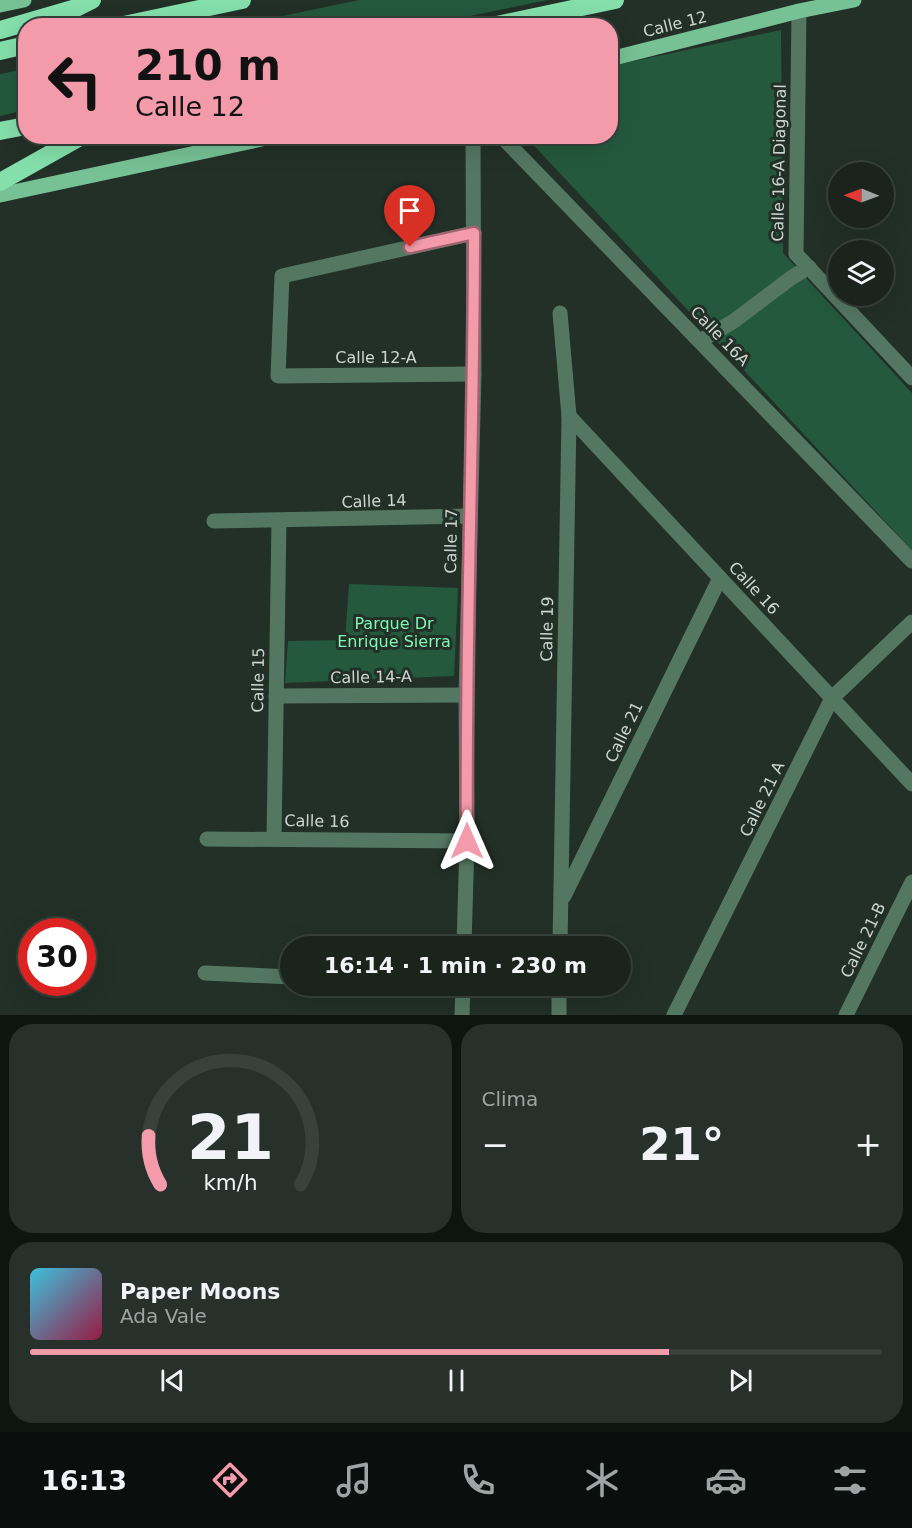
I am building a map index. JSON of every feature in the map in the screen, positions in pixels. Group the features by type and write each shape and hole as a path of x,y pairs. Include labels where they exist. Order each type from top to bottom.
{"highway":[{"path":"41,18 76,8 92,0"},
{"path":"157,18 242,0"},
{"path":"530,18 615,0"},
{"path":"0,30 18,25"},
{"path":"0,51 18,47"},
{"path":"0,131 18,128"},
{"path":"0,182 68,144"}],"main road":[{"path":"0,5 24,0"},
{"name":"Calle 12","path":"618,57 800,11 854,0"},
{"path":"0,195 239,144"}],"street":[{"name":"Calle 16-A Diagonal","path":"800,11 796,254 912,378"},
{"name":"Calle 17","path":"464,936 467,841 466,694 474,374 473,144"},
{"name":"Calle 16A","path":"509,144 912,561"},
{"name":"Calle 12-A","path":"474,233 282,276 278,376 474,374"},
{"path":"700,341 734,321 809,267"},
{"name":"Calle 19","path":"560,313 569,416 560,936"},
{"name":"Calle 16","path":"569,416 912,784"},
{"name":"Calle 14","path":"214,521 470,516"},
{"name":"Calle 15","path":"274,839 279,521"},
{"name":"Calle 21","path":"561,902 720,578"},
{"name":"Calle 21 A","path":"674,1015 832,698 912,622"},
{"name":"Calle 14-A","path":"276,696 466,694"},
{"name":"Calle 16","path":"207,839 467,841"},
{"name":"Calle 21-B","path":"846,1015 912,882"},
{"path":"205,973 280,976"},
{"path":"462,1015 463,996"},
{"path":"559,996 559,1015"}],"green space":[{"path":"359,0 548,0 461,18 273,18"},
{"path":"781,30 783,253 828,302 828,306 832,306 912,393 912,550 533,144 618,144 618,65"},
{"path":"18,70 18,112 0,116 0,74"},
{"name":"Parque Dr Enrique Sierra","path":"349,584 458,588 454,676 285,683 288,641 345,640"}],"route":[{"path":"410,247 474,233 474,374 466,694 467,841"}]}
